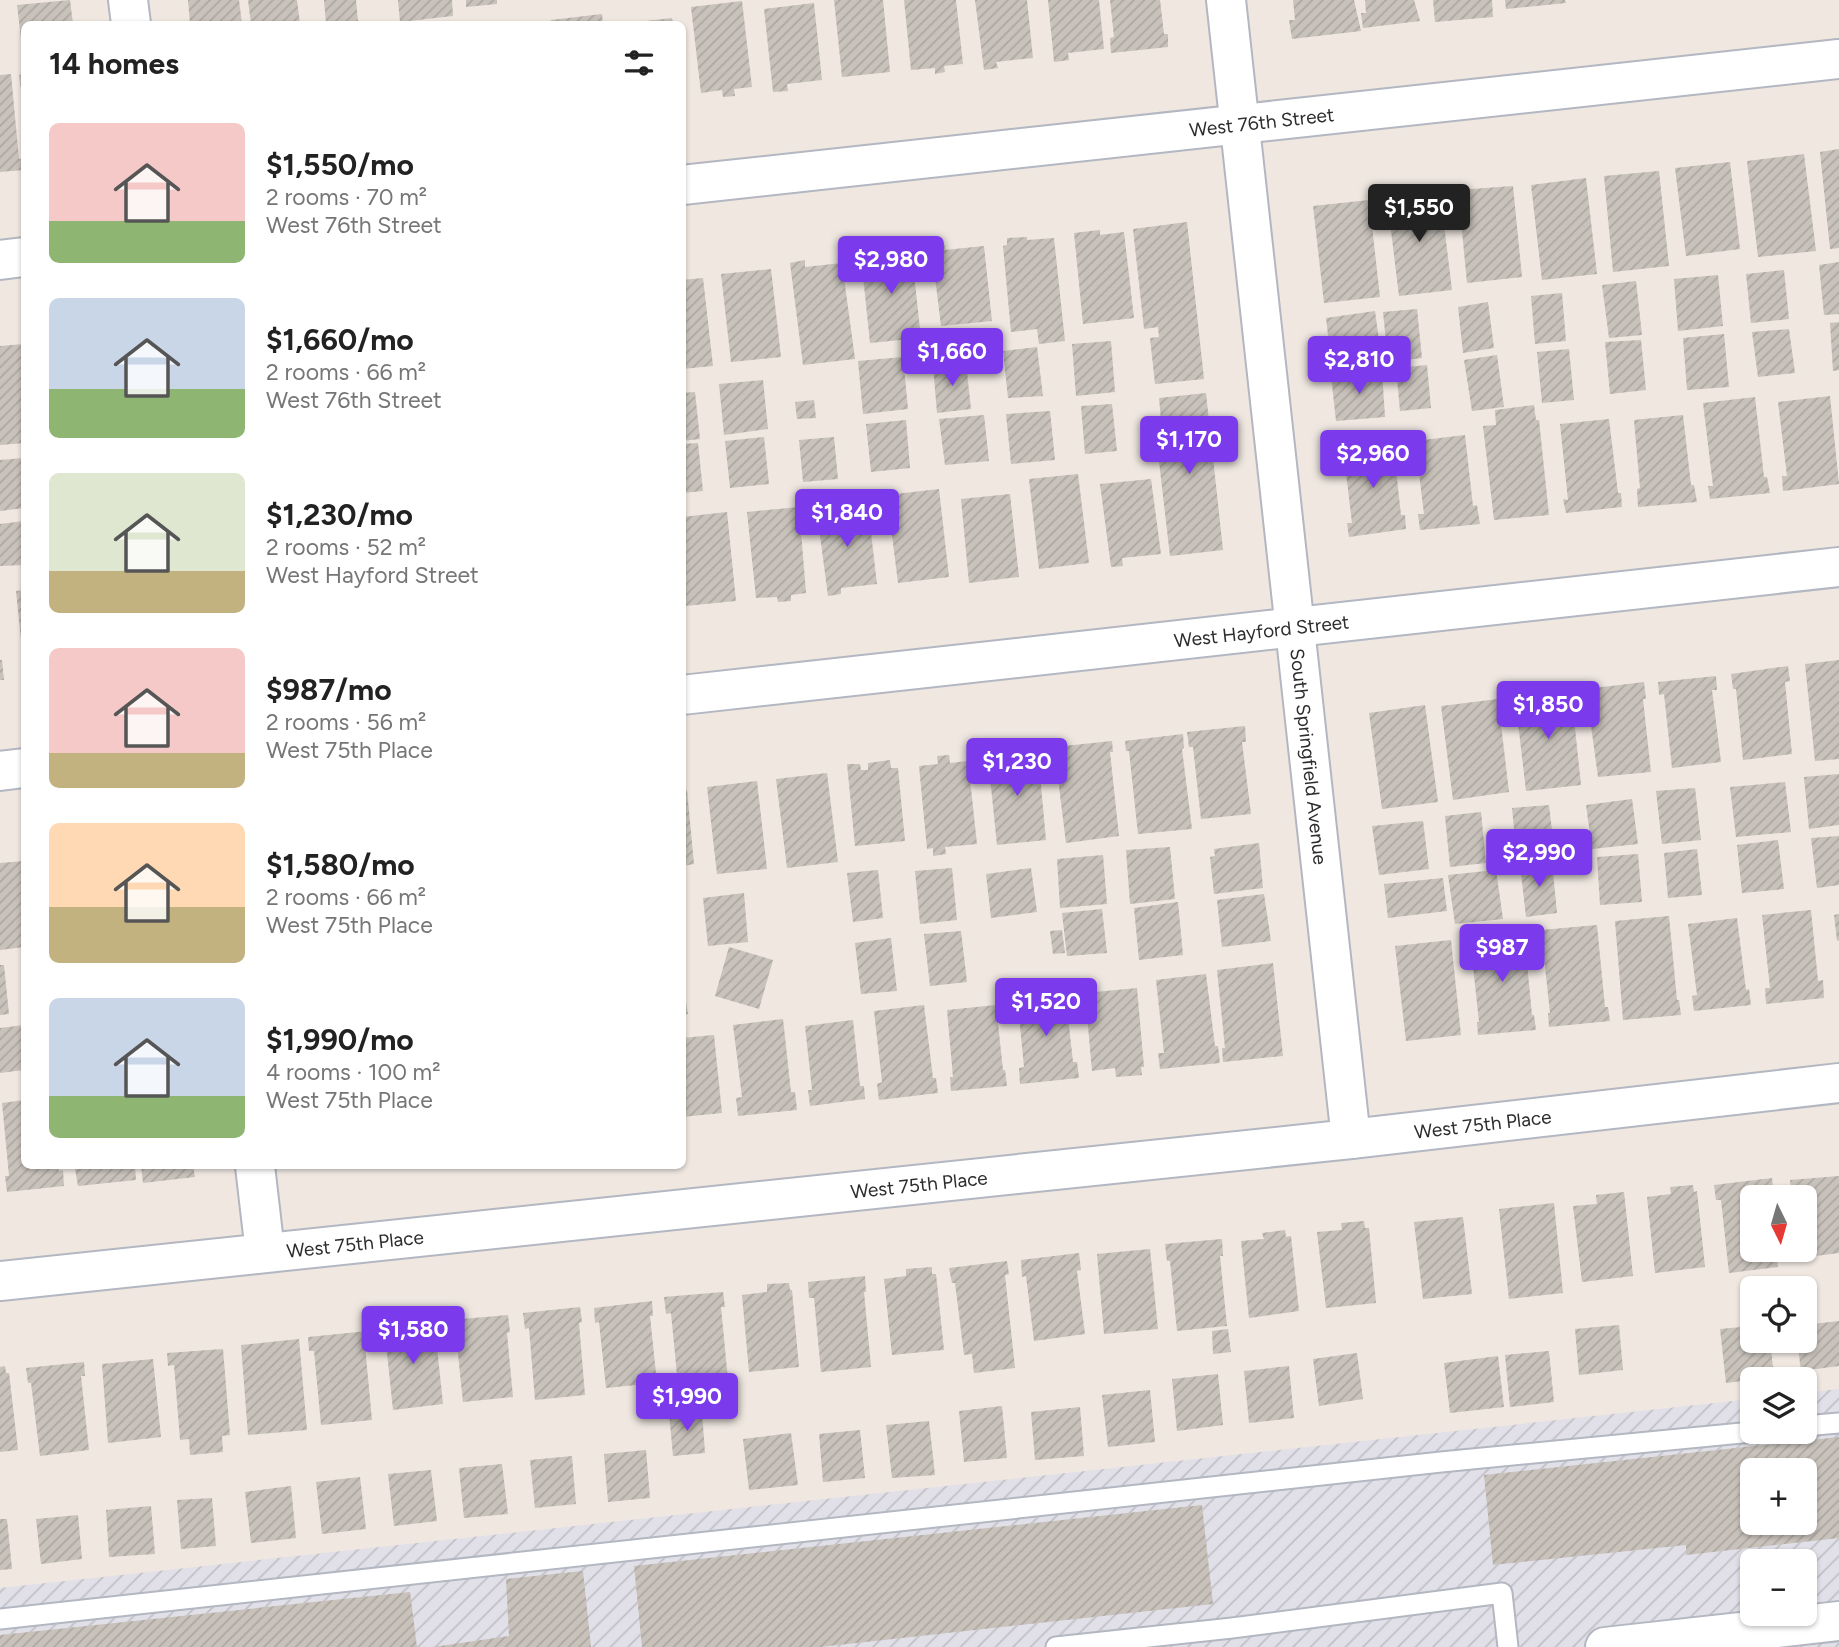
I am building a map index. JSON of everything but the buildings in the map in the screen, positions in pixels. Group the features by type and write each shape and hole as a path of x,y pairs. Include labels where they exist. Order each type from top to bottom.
{"street":[{"path":"128,0 131,21"},
{"name":"South Springfield Avenue","path":"1226,0 1351,1139"},
{"name":"West 76th Street","path":"686,185 1839,59"},
{"path":"0,260 21,257"},
{"name":"West Hayford Street","path":"686,695 1839,567"},
{"path":"0,771 21,768"},
{"name":"West 75th Place","path":"0,1281 1351,1139 1839,1083"},
{"path":"256,1169 265,1252"},
{"path":"1605,1647 1839,1621"}],"lane":[{"path":"1817,1425 1839,1423"},
{"path":"0,1619 1441,1462 1740,1433"},
{"path":"1056,1647 1232,1628 1502,1593 1508,1647"}],"shaded area":[{"path":"1839,1389 1839,1647 0,1647 0,1588 1740,1400 1740,1444 1817,1444 1817,1392"}]}
